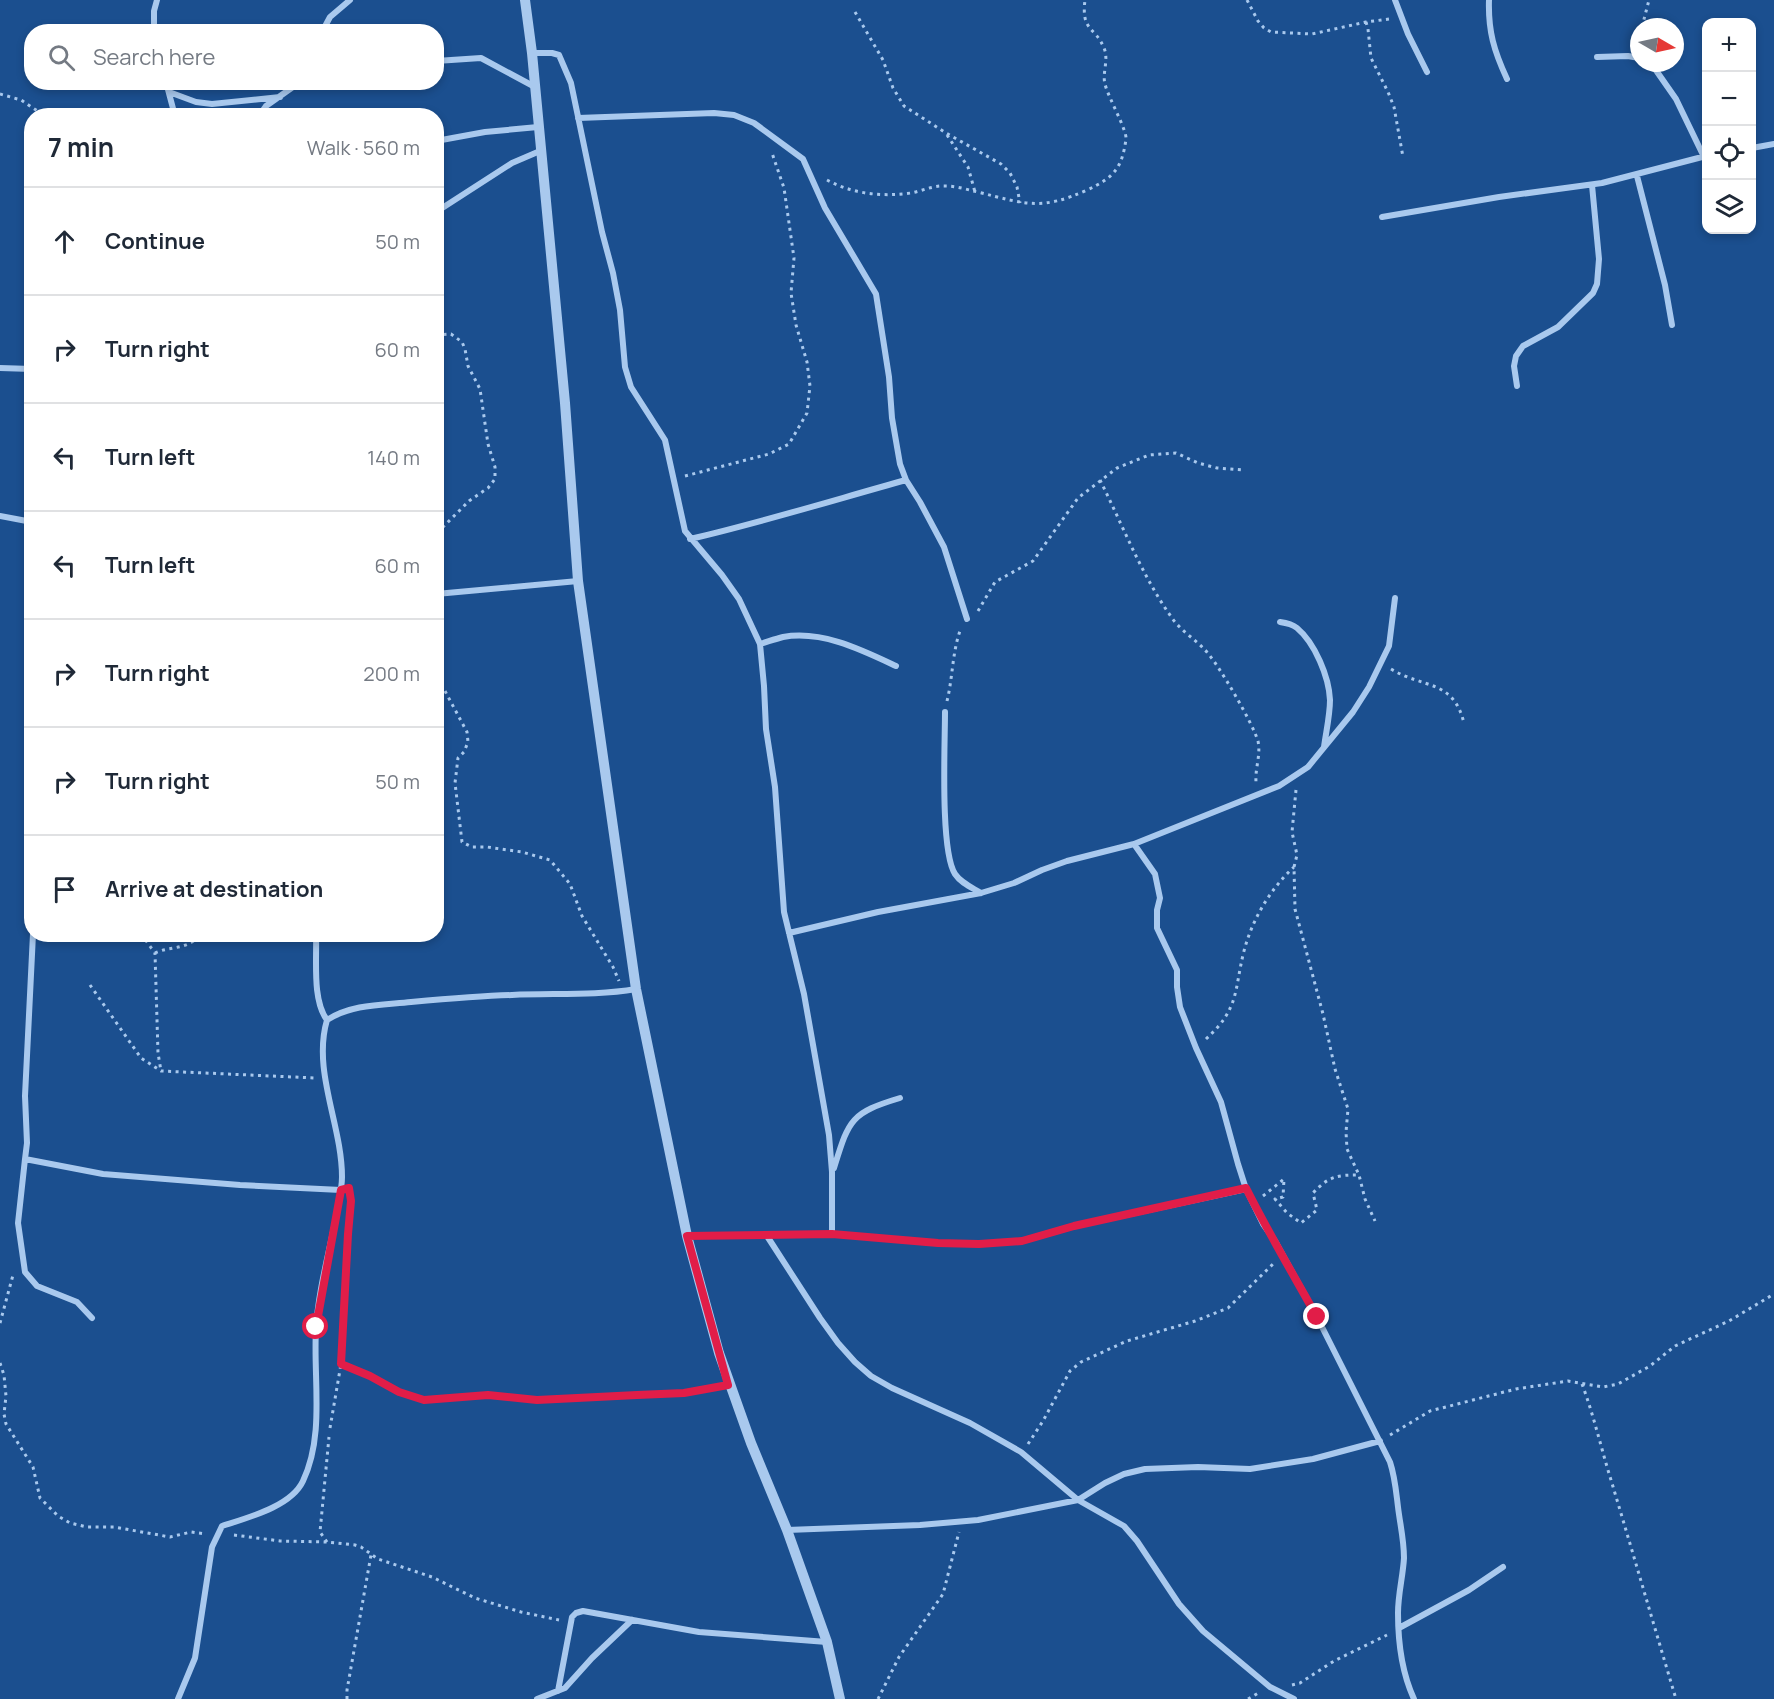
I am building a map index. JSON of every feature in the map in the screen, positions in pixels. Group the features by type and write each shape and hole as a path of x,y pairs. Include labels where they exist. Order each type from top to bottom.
{"street":[{"path":"154,24 154,11 158,0"},
{"path":"326,24 330,17 350,0"},
{"path":"525,0 566,403 578,581 636,989 687,1236 728,1385 788,1530 827,1642 840,1699"},
{"path":"1395,0 1426,72"},
{"path":"1489,0 1488,23 1492,44 1507,79"},
{"path":"532,52 552,53 561,57 571,82 602,232 613,273 620,310 625,367 631,387 665,440 683,524 690,539 722,575 739,599 760,644 766,729 775,787 784,912 804,994 821,1089 832,1172 832,1234"},
{"path":"1597,57 1630,56"},
{"path":"444,60 481,58 535,87"},
{"path":"1657,72 1676,99 1702,151"},
{"path":"265,108 289,90"},
{"path":"169,92 196,102 212,104 280,97"},
{"path":"169,92 173,108"},
{"path":"578,118 714,113 734,116 754,123 803,159 825,208 876,294 900,464 906,480 944,547 967,619"},
{"path":"444,140 485,132 538,127"},
{"path":"1756,147 1774,144"},
{"path":"444,207 512,163 540,151"},
{"path":"1382,217 1499,197 1592,185 1637,176 1702,158"},
{"path":"1637,176 1665,285 1672,325"},
{"path":"1517,386 1514,366 1516,356 1523,346 1558,327 1593,293 1597,284 1599,260 1592,185"},
{"path":"0,368 24,369"},
{"path":"690,539 750,525 805,507 906,480"},
{"path":"0,516 24,520"},
{"path":"444,593 578,581"},
{"path":"789,933 878,912 981,893 1014,883 1067,861 1134,844 1262,793 1297,776 1353,712 1382,663 1389,646 1395,598"},
{"path":"1280,622 1290,623 1298,628 1308,640 1326,681 1330,699 1324,747"},
{"path":"760,644 798,636 832,640 856,647 896,666"},
{"path":"945,712 946,836 949,863 964,884 981,893"},
{"path":"1134,844 1155,874 1160,898 1157,928 1177,970 1180,1007 1221,1102 1246,1188 1263,1224 1317,1317 1390,1462 1397,1485 1403,1534 1404,1557 1398,1612 1399,1628 1408,1687 1414,1699"},
{"path":"33,942 25,1096 27,1143 18,1223 22,1255 26,1272 37,1286 77,1302 92,1318"},
{"path":"316,942 318,1001 321,1012 327,1020"},
{"path":"178,1699 195,1658 216,1534 222,1526 266,1511 294,1494 303,1482 313,1451 316,1416 316,1327 342,1177 326,1078 323,1033 327,1020 339,1012 353,1008 511,995 636,989"},
{"path":"832,1172 847,1130 855,1118 862,1111 900,1098"},
{"path":"25,1159 103,1174 341,1190"},
{"path":"687,1236 832,1234 938,1243 979,1244 1022,1241 1074,1226 1246,1188"},
{"path":"767,1236 820,1318 855,1362 871,1376 892,1388 969,1423 1021,1452 1078,1500 1124,1527 1137,1541 1179,1604 1203,1631 1270,1687 1294,1699"},
{"path":"788,1530 978,1521 1078,1500 1115,1478 1145,1469 1198,1467 1250,1469 1313,1459 1380,1441"},
{"path":"1399,1628 1469,1590 1503,1567"},
{"path":"558,1691 572,1617 576,1612 583,1611 699,1632 827,1642"},
{"path":"537,1699 565,1688 592,1658 632,1620"}],"path":[{"path":"811,174 841,188 872,194 909,193 947,186 1037,205 1072,197 1107,181 1116,170 1124,150 1126,135 1104,82 1106,56 1104,47 1083,16 1085,0"},
{"path":"1247,0 1258,21 1271,32 1312,34 1366,22 1403,20"},
{"path":"1644,18 1649,0"},
{"path":"855,12 883,60 898,99 904,106 1001,164 1010,173 1017,187 1020,203"},
{"path":"1366,22 1371,58 1394,107 1403,157"},
{"path":"0,94 21,100 33,108"},
{"path":"946,133 968,167 975,192"},
{"path":"674,479 769,453 789,444 807,413 810,386 807,362 796,325 791,293 794,258 784,188 770,147"},
{"path":"444,334 451,334 462,342 468,366 480,389 488,444 495,467 495,479 488,488 469,501 444,526"},
{"path":"945,712 952,684 952,660 960,630 967,619 978,611 995,582 1033,561 1070,507 1100,480 1117,468 1149,455 1176,453 1217,468 1244,470"},
{"path":"1100,480 1158,597 1174,621 1206,650 1258,740 1256,780 1262,793"},
{"path":"1382,663 1404,676 1439,688 1448,694 1460,707 1464,723"},
{"path":"444,690 467,732 468,742 464,752 458,758 454,783 462,842 472,847 522,852 550,860 570,884 582,916 613,967 623,991"},
{"path":"1297,776 1292,832 1297,855 1294,867 1295,909 1335,1069 1348,1108 1347,1149 1375,1221"},
{"path":"1196,1048 1226,1016 1234,1003 1243,953 1252,928 1272,892 1294,867"},
{"path":"147,942 155,953 158,1053 161,1071"},
{"path":"155,953 192,942"},
{"path":"90,985 141,1058 161,1071 326,1078"},
{"path":"1254,1204 1284,1179 1283,1197 1275,1199 1287,1213 1301,1223 1317,1210 1313,1193 1323,1182 1331,1177 1359,1175"},
{"path":"327,1542 320,1532 320,1527 332,1406 341,1364 349,1220"},
{"path":"0,1323 9,1284 22,1255"},
{"path":"1021,1452 1043,1422 1070,1371 1081,1362 1127,1341 1195,1321 1228,1308 1246,1293 1263,1272 1283,1256"},
{"path":"1380,1441 1430,1411 1460,1402 1552,1382 1568,1381 1603,1387 1618,1384 1650,1366 1675,1346 1729,1321 1774,1294"},
{"path":"0,1363 4,1375 6,1424 33,1467 40,1498 58,1516 87,1527 114,1527 170,1536 191,1532 280,1541 355,1545 390,1564 432,1577 475,1598 538,1617 571,1622"},
{"path":"341,1364 370,1376 399,1392 424,1400 488,1395 537,1400 595,1398 684,1393 728,1385"},
{"path":"1582,1384 1594,1415 1641,1585 1676,1699"},
{"path":"878,1699 899,1657 943,1594 962,1522"},
{"path":"347,1699 371,1555"},
{"path":"1248,1699 1270,1687 1300,1683 1334,1661 1399,1628"}],"route":[{"path":"316,1327 341,1190 349,1188 351,1201 341,1364 370,1376 399,1392 424,1400 488,1395 537,1400 684,1393 728,1385 687,1236 832,1234 938,1243 979,1244 1022,1241 1074,1226 1246,1188 1263,1224 1275,1241 1317,1317"}]}
